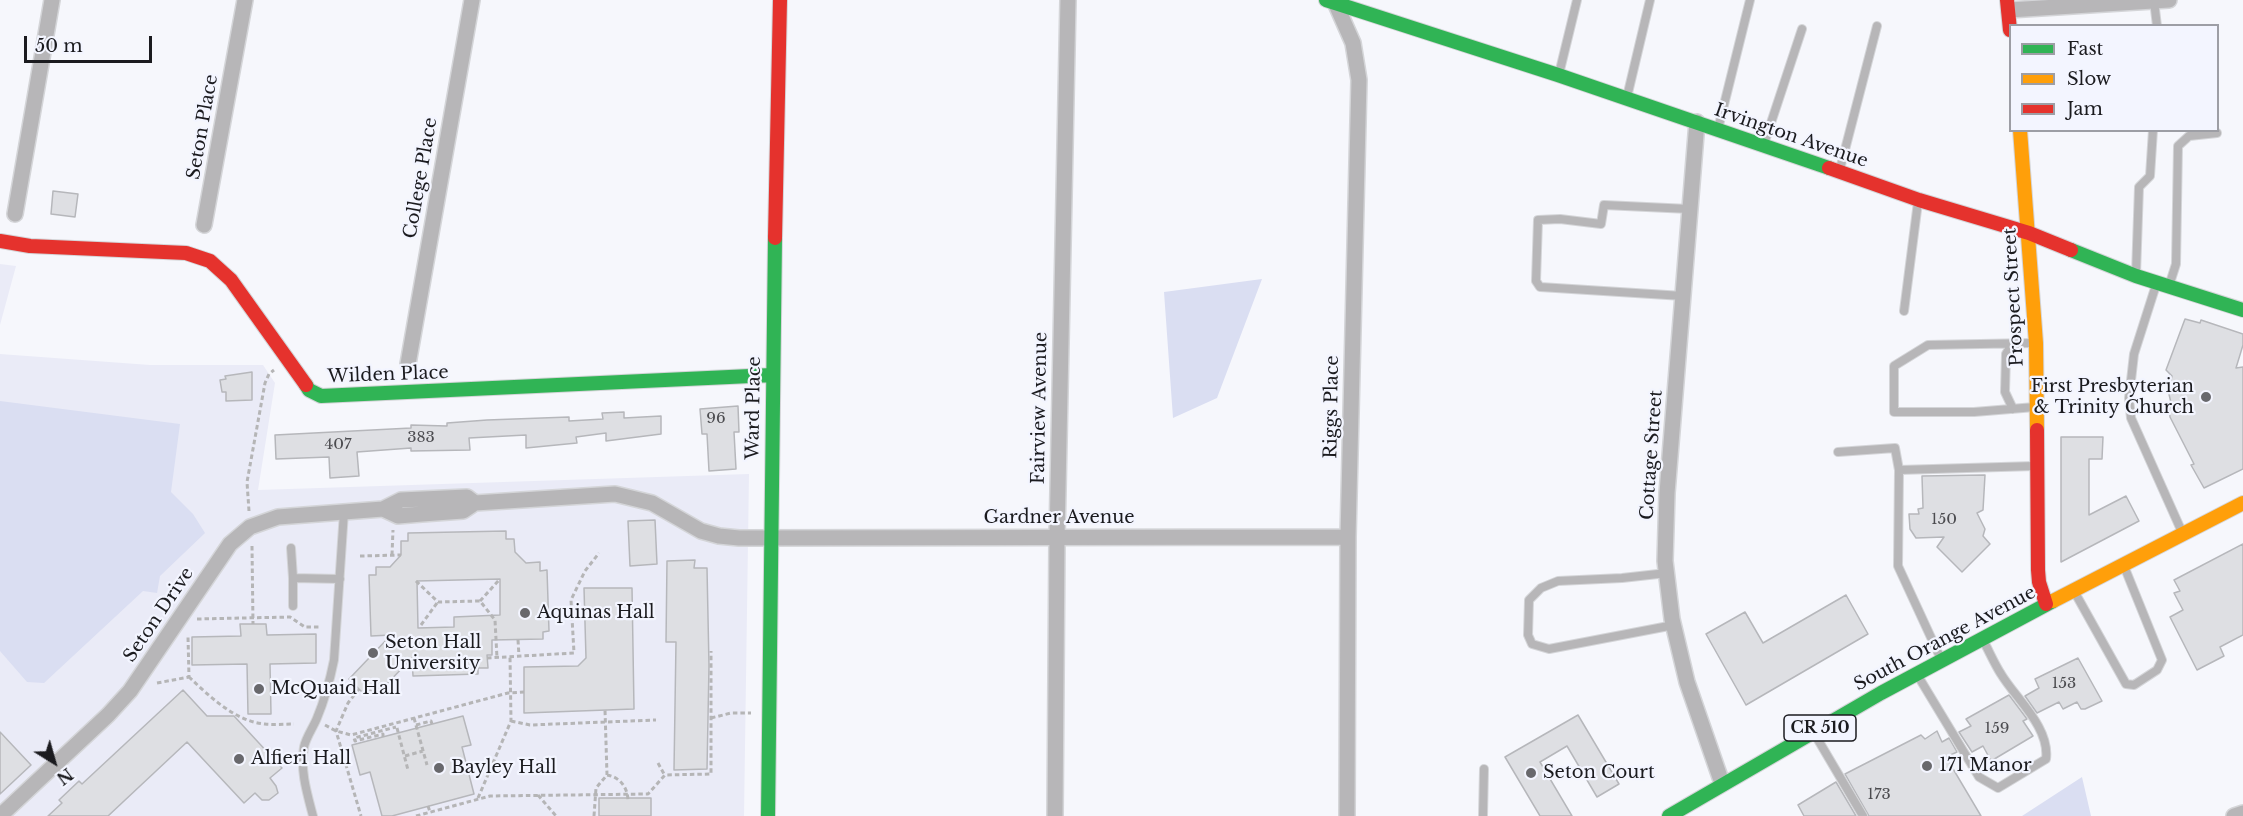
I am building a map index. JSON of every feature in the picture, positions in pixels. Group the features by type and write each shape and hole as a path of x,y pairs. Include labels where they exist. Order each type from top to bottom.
{"main road":[{"name":"Ward Place","path":"768,816 772,375 780,0"},
{"name":"Irvington Avenue","path":"1331,1 1558,75 1918,200 2029,233 2136,276 2243,310"},
{"path":"2008,5 2010,24"},
{"name":"Prospect Street","path":"2020,132 2036,343 2038,582 2046,604"},
{"name":"Wilden Place","path":"0,241 30,246 186,253 210,261 231,280 309,390 321,396 772,375"},
{"name":"South Orange Avenue","path":"1669,816 1722,783 1941,658 2243,503"}],"street":[{"path":"15,214 52,0"},
{"name":"Seton Place","path":"204,225 245,0"},
{"name":"College Place","path":"408,364 472,0"},
{"name":"Fairview Avenue","path":"1055,816 1068,0"},
{"path":"2008,5 2169,0"},
{"name":"Riggs Place","path":"1331,1 1353,44 1359,80 1348,537 1347,816"},
{"name":"Cottage Street","path":"1696,122 1667,493 1665,561 1674,626 1687,682 1722,783"},
{"name":"Seton Drive","path":"0,816 108,715 130,691 230,544 241,533 258,522 278,518 383,509 402,500 467,497 475,503 615,494 631,496 652,503 701,531 719,536 770,538"},
{"name":"Gardner Avenue","path":"770,538 1348,537"},
{"path":"2234,816 2243,813"}],"lane":[{"path":"1558,75 1577,0"},
{"path":"1627,99 1650,0"},
{"path":"1718,130 1750,0"},
{"path":"2154,1 2157,24"},
{"path":"1839,171 1877,26"},
{"path":"1763,146 1802,29"},
{"path":"2136,276 2139,187 2150,176 2153,132"},
{"path":"2183,533 2131,418 2129,398 2134,354 2163,284 2176,264 2178,146 2189,136 2217,133"},
{"path":"1904,311 1918,200"},
{"path":"1683,296 1540,286 1536,281 1538,220 1560,219 1601,224 1604,205 1689,209"},
{"path":"2013,343 2006,354 2004,392 2013,409"},
{"path":"2036,343 1928,345 1894,366 1894,412 1974,412 2036,406"},
{"path":"1838,452 1895,448 1899,470 1898,567 1941,658"},
{"path":"1899,470 2037,466"},
{"path":"313,816 303,776 304,744 330,683 334,660 344,512"},
{"path":"291,548 293,606"},
{"path":"2073,590 2126,684 2134,685 2157,670 2162,660 2123,564"},
{"path":"1667,573 1622,578 1558,580 1541,588 1529,600 1528,635 1532,644 1549,649 1674,626"},
{"path":"293,578 340,579"},
{"path":"1916,672 1979,777 1998,788 2046,759 2047,747 2040,730 2001,675 1982,638"},
{"path":"1814,732 1863,816"},
{"path":"1483,816 1484,769"}],"path":[{"path":"249,511 247,482 265,383 269,374"},
{"path":"392,555 393,522"},
{"path":"252,545 254,624"},
{"path":"488,658 574,653 571,600 585,571 599,553"},
{"path":"360,556 401,555"},
{"path":"416,581 438,602 480,601 500,579"},
{"path":"480,601 495,620 497,658"},
{"path":"421,625 438,602"},
{"path":"197,619 290,617 305,627 321,627"},
{"path":"187,635 189,677 217,704 254,722 294,724"},
{"path":"518,640 519,656"},
{"path":"416,816 490,796 648,794 664,775 711,774 711,651"},
{"path":"477,800 512,721 510,657"},
{"path":"157,683 189,677"},
{"path":"359,689 348,703 336,731 361,816"},
{"path":"383,737 382,734 355,741 354,738 414,718 511,693 524,692"},
{"path":"606,710 607,775"},
{"path":"711,718 731,713 754,713"},
{"path":"414,718 427,765"},
{"path":"316,720 336,731 351,735 396,725"},
{"path":"512,721 530,725 656,720"},
{"path":"416,726 431,721 432,724"},
{"path":"396,725 408,770"},
{"path":"405,756 423,751"},
{"path":"658,763 664,775"},
{"path":"607,775 622,782 628,794 628,801"},
{"path":"594,816 594,795 600,781 607,775"},
{"path":"538,795 556,816"},
{"path":"428,806 430,812"}],"shaded area":[{"path":"0,264 16,266 0,325"},
{"path":"1262,279 1217,398 1173,418 1164,292"},
{"name":"Seton Hall University","path":"0,354 150,365 263,365 275,383 258,490 749,474 744,816 0,816"},
{"path":"0,401 180,424 171,492 193,514 205,533 160,576 157,593 143,591 44,683 27,682 0,651"},
{"path":"2082,777 2091,816 2022,816"}],"building":[{"path":"53,191 78,194 75,217 51,214"},
{"name":"First Presbyterian & Trinity Church","path":"2185,319 2200,323 2201,320 2243,334 2243,345 2236,368 2243,367 2243,469 2204,488 2170,417 2169,408 2172,407 2168,390 2172,376 2166,370"},
{"path":"252,372 252,400 226,401 226,392 222,392 220,380 226,379 225,376"},
{"path":"738,406 739,432 734,432 736,469 709,471 707,434 702,434 700,409"},
{"path":"624,412 624,418 661,416 661,434 606,441 606,433 576,437 577,443 526,448 526,435 469,438 470,450 411,451 411,448 357,452 359,476 330,478 329,457 276,459 275,435 411,428 411,425 447,426 447,423 487,420 569,417 569,421 603,419 602,413"},
{"path":"2061,437 2103,437 2102,459 2089,459 2089,515 2126,496 2139,521 2061,562"},
{"path":"1985,475 1983,510 1977,513 1985,529 1983,536 1990,544 1962,572 1937,547 1944,537 1916,538 1910,529 1909,514 1919,514 1918,509 1923,508 1922,476"},
{"path":"655,520 657,564 630,566 628,521"},
{"name":"Aquinas Hall","path":"506,531 506,539 514,539 515,552 526,563 540,562 540,571 547,570 549,631 543,632 543,639 492,640 492,655 487,655 488,668 478,668 478,674 413,676 412,658 376,695 370,690 365,695 349,679 391,635 371,636 369,575 376,575 376,567 390,567 401,555 401,541 408,541 408,533","holes":["500,579 500,615 454,617 454,627 418,628 417,581"]},
{"path":"2243,544 2243,635 2220,647 2224,656 2197,670 2170,617 2183,610 2174,593 2180,591 2174,580"},
{"path":"695,560 694,568 707,568 709,666 707,769 674,770 676,642 666,642 667,561"},
{"path":"584,588 632,588 634,709 524,713 524,667 578,666 586,658"},
{"path":"1846,595 1868,634 1746,705 1706,634 1745,612 1763,643"},
{"name":"McQuaid Hall","path":"240,624 266,624 267,635 316,634 316,663 270,664 271,714 248,714 247,664 192,665 192,637 241,636"},
{"path":"2078,658 2102,701 2085,709 2081,709 2077,702 2063,709 2059,702 2037,713 2025,696 2039,688 2035,679"},
{"path":"183,690 207,716 234,716 282,768 270,778 278,793 269,800 262,800 255,793 244,803 187,742 108,816 48,816 62,803 59,800 79,781 82,784"},
{"path":"2009,695 2027,719 2023,721 2033,736 1991,761 1983,746 1972,752 1959,732 1971,726 1966,719"},
{"name":"Seton Court","path":"1578,715 1619,784 1597,797 1567,746 1540,762 1572,816 1540,816 1505,757"},
{"name":"Bayley Hall","path":"463,716 471,745 462,747 474,794 392,816 382,816 370,772 360,775 352,745"},
{"path":"1937,731 1942,742 1949,738 1957,752 1946,757 1981,816 1869,816 1845,774 1921,735 1925,739"},
{"path":"0,732 31,765 0,794"},
{"path":"1836,782 1856,816 1804,816 1798,805"},
{"path":"599,798 651,798 651,816 599,816"}],"traffic: fast":[{"path":"1326,0 1558,75 1829,168"},
{"path":"768,816 775,238"},
{"path":"2071,250 2136,276 2243,310"},
{"path":"306,385 309,390 321,396 772,375"},
{"path":"1669,816 1881,693 2053,601"}],"traffic: slow":[{"path":"2020,132 2036,343 2037,430"},
{"path":"2053,601 2243,503"}],"traffic: jam":[{"path":"775,238 780,0"},
{"path":"2007,0 2009,24"},
{"path":"1829,168 1919,200 2029,233 2071,250"},
{"path":"0,241 30,246 186,253 210,261 231,280 306,385"},
{"path":"2037,430 2038,570 2046,604"}],"place":[{"name":"First Presbyterian & Trinity Church","path":"2206,397"},
{"name":"Aquinas Hall","path":"525,613"},
{"name":"Seton Hall University","path":"373,653"},
{"name":"McQuaid Hall","path":"259,689"},
{"name":"Alfieri Hall","path":"239,759"},
{"name":"171 Manor","path":"1927,766"},
{"name":"Bayley Hall","path":"439,768"},
{"name":"Seton Court","path":"1531,773"}]}
